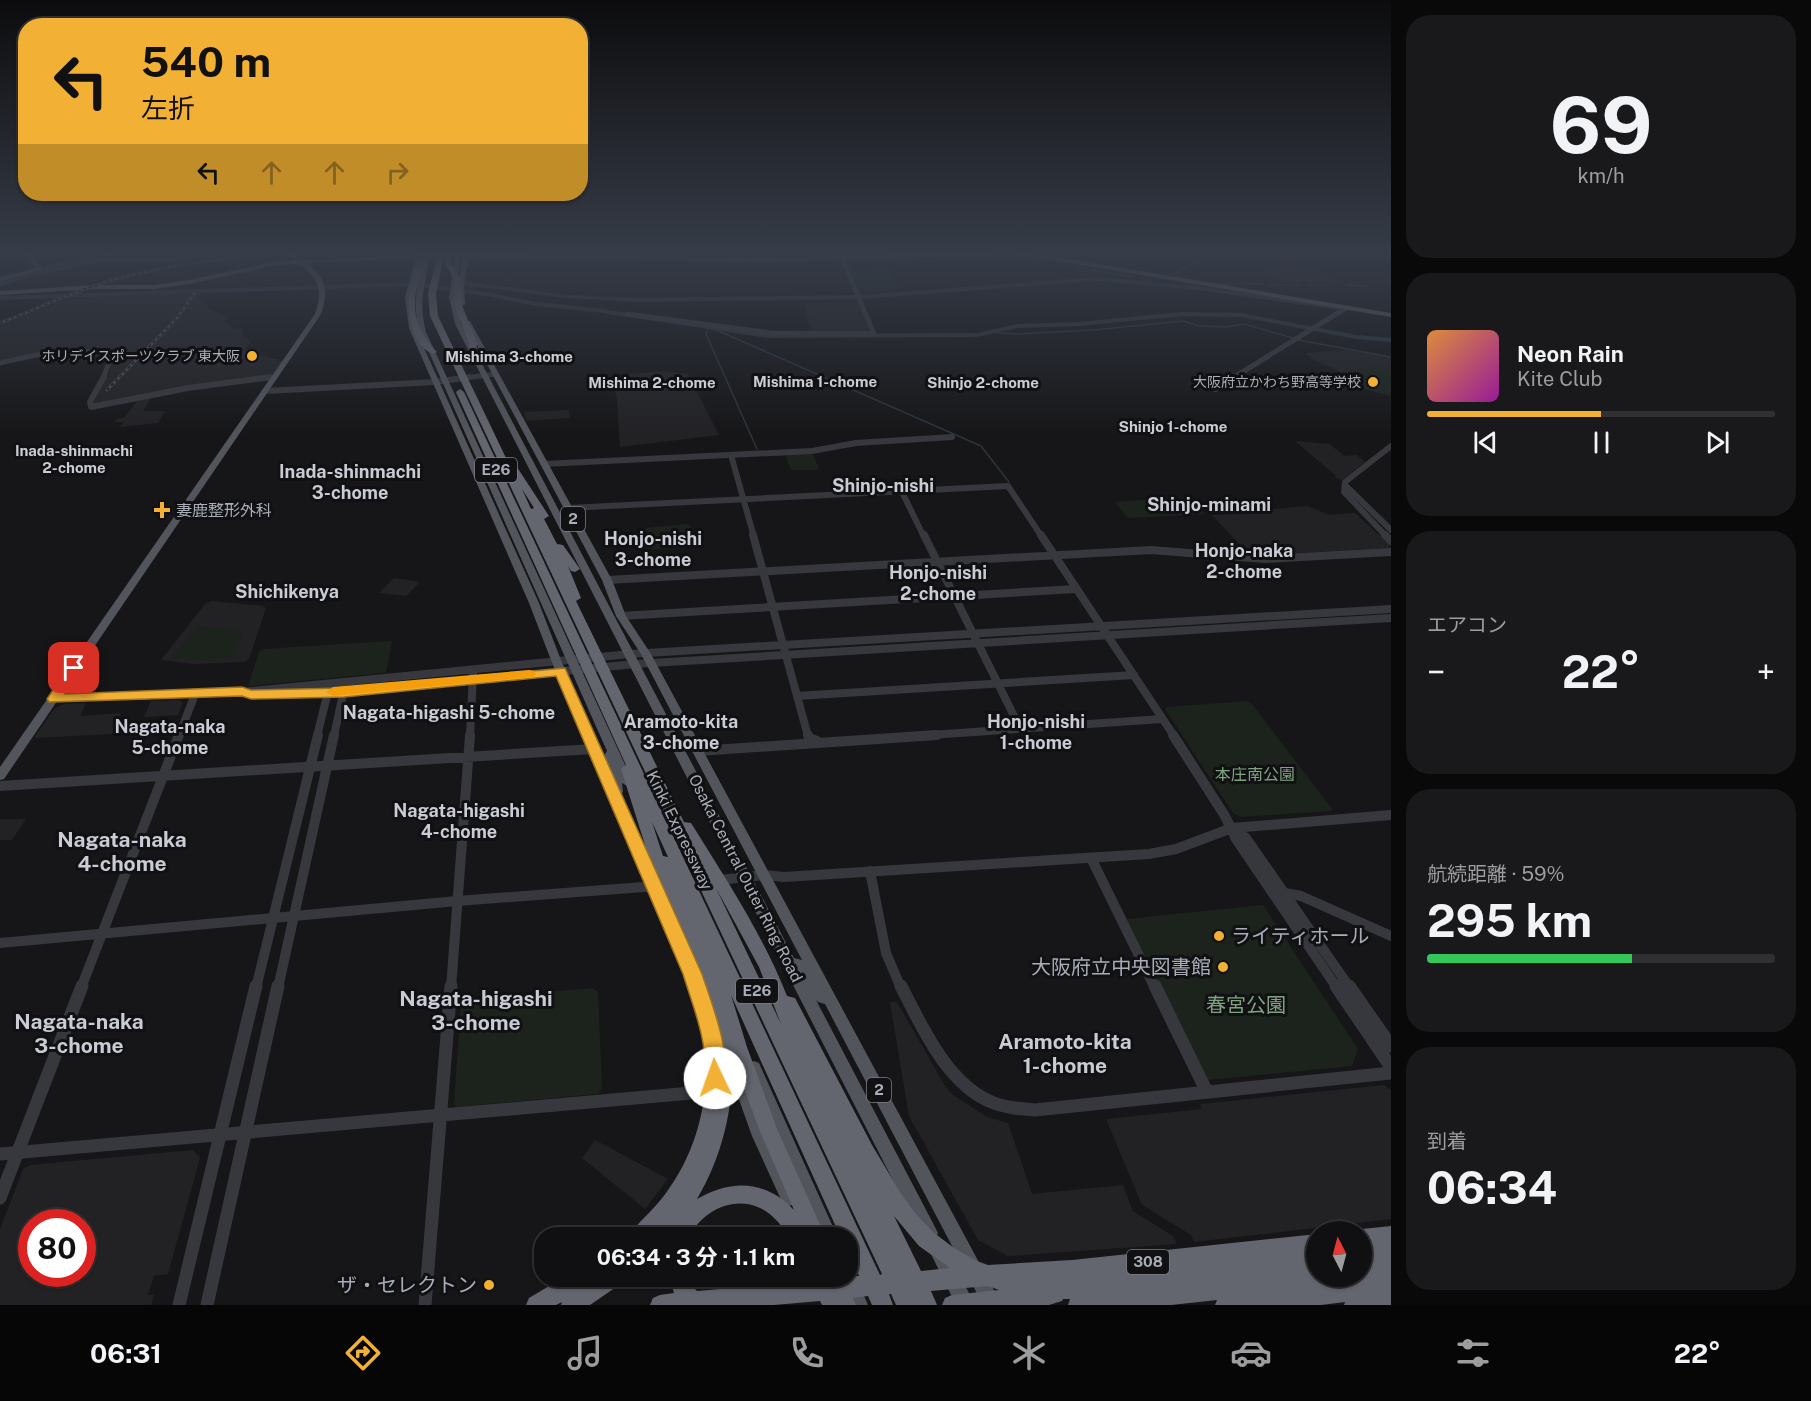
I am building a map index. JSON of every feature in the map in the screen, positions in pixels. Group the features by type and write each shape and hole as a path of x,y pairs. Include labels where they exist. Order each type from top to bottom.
{"highway":[{"path":"413,314 415,325 424,344 433,352"},
{"name":"Kinki Expressway","path":"426,314 884,1305"},
{"name":"Kinki Expressway","path":"434,314 485,426 907,1305"},
{"path":"460,314 473,343 473,352"},
{"path":"485,426 532,495 554,537 575,569"},
{"path":"510,478 520,481 568,578 584,620 590,645"},
{"path":"594,681 628,769 666,887 712,991 721,1031 725,1071 722,1114 708,1159 684,1204 666,1227"},
{"path":"652,772 727,894 807,1035 878,1176 896,1206 915,1230 963,1265 1003,1280 1049,1288 1119,1287"},
{"path":"642,812 716,973 738,1047 768,1130 811,1227"},
{"path":"767,966 796,1039 927,1305"},
{"path":"649,1227 673,1199 695,1161 710,1122 715,1091 713,1045 709,1022 692,974"},
{"path":"684,1227 687,1221 705,1204 723,1196 741,1194 762,1198 773,1205 796,1227"},
{"path":"1372,1238 1391,1236"},
{"name":"308","path":"858,1284 1072,1270 1306,1245"},
{"path":"1372,1247 1391,1245"},
{"path":"978,1276 1072,1281 1306,1253"},
{"path":"1372,1258 1391,1256"},
{"path":"952,1305 1306,1265"},
{"path":"1372,1273 1391,1270"},
{"path":"1078,1305 1306,1279"},
{"path":"536,1305 568,1287"},
{"path":"572,1305 599,1287"},
{"path":"682,1287 695,1305"},
{"name":"308","path":"660,1305 823,1287"},
{"path":"833,1287 846,1305"},
{"path":"1225,1305 1391,1287"},
{"path":"1354,1305 1391,1298"}],"main road":[{"path":"0,776 318,314"},
{"path":"409,314 410,322 472,438 537,580 824,1227"},
{"path":"418,314 433,352 440,380 507,544 534,603 558,666 692,974 724,1037 760,1136 802,1227"},
{"name":"Osaka Central Outer Ring Road","path":"455,314 473,352 489,373 495,394 966,1305"},
{"name":"2","path":"464,314 489,373 527,433 607,580 621,616 648,659 698,751 993,1305"},
{"path":"495,394 527,433"},
{"path":"472,438 473,463"},
{"path":"537,453 542,473 552,494 552,502"},
{"path":"507,544 527,572 537,580"},
{"path":"672,703 670,712 674,739"},
{"path":"609,740 620,807"},
{"path":"782,947 843,1025"},
{"path":"833,1287 859,1305"}],"street":[{"path":"627,314 771,333 874,333 866,314"},
{"path":"1215,389 1336,314"},
{"path":"0,363 40,354 79,349 95,349 112,354 104,378 90,402 92,407 197,387 274,377"},
{"path":"265,391 440,380 489,373"},
{"path":"544,464 818,450 856,443 952,437"},
{"path":"1391,446 1345,482 1344,492 1391,541"},
{"path":"731,455 809,738 818,742"},
{"path":"1345,484 1391,530"},
{"path":"568,508 1008,486 1134,675 1232,828 1236,839 1391,1067"},
{"path":"901,490 1020,728"},
{"path":"607,580 1169,550 1265,560 1391,552"},
{"path":"621,616 1075,589"},
{"path":"54,699 345,688 632,659 784,650 973,634 1391,609"},
{"path":"784,650 977,643 1391,618"},
{"path":"425,1305 458,901 473,674"},
{"path":"797,696 1134,675"},
{"path":"179,1305 308,766 329,688"},
{"path":"207,1305 345,688"},
{"path":"0,1198 195,694"},
{"path":"698,751 1162,719"},
{"path":"0,786 594,748"},
{"path":"0,943 458,901 673,885 764,875 784,877 1149,854 1176,849 1232,828 1391,815"},
{"path":"1232,828 1246,838 1391,1046"},
{"path":"1091,858 1207,1092"},
{"path":"870,872 887,954 898,984 945,1062 964,1085 988,1101 1012,1110 1035,1110 1391,1073"},
{"path":"1285,893 1302,896 1391,936"},
{"path":"0,1154 220,1137 715,1091"}],"shaded area":[{"path":"29,314 220,314 229,319 224,321 235,329 242,328 243,336 251,342 244,351 283,361 272,375 93,404 109,374 116,348 81,348 37,353 0,361 0,325"},
{"path":"807,314 863,314 870,332 812,333"},
{"path":"1345,350 1391,356 1391,396 1365,389 1338,371 1310,358 1306,353"},
{"path":"662,371 688,374 719,435 620,447 617,399 611,376"},
{"path":"152,396 143,411 165,411 158,423 119,427 124,422 114,422 124,418 139,399"},
{"path":"569,410 570,418 527,421 524,412"},
{"path":"1295,441 1330,444 1344,456 1357,455 1365,462 1342,480 1334,477 1336,476"},
{"path":"1255,501 1265,510 1308,506 1329,515 1355,513 1391,546 1389,548 1249,554 1212,515 1235,514 1226,503"},
{"path":"394,578 420,582 406,596 379,593"},
{"path":"212,601 266,608 249,659 244,662 194,664 161,660 206,603"},
{"path":"179,700 183,703 178,715 144,717 151,701"},
{"path":"86,703 80,716 121,713 112,734 34,738 54,709 64,704"},
{"path":"0,819 26,819 12,840 0,840"},
{"path":"890,1002 897,1002 945,1086 953,1095 987,1117 1008,1123 1032,1194 1123,1185 1133,1211 1173,1236 1177,1244 1008,1256 978,1240 909,1116"},
{"path":"1384,1085 1391,1090 1391,1219 1306,1221 1306,1229 1194,1242 1191,1235 1142,1205 1106,1119 1202,1109 1200,1104"},
{"path":"595,1140 668,1179 645,1209 582,1158"},
{"path":"193,1150 200,1158 168,1274 154,1276 148,1295 154,1295 151,1305 0,1305 0,1229 23,1169 30,1165"}],"green space":[{"name":"大阪府立かわち野高等学校","path":"1391,366 1391,396 1365,389 1338,371"},
{"path":"812,453 819,468 817,470 791,470 785,454"},
{"path":"1188,497 1205,514 1131,518 1127,517 1115,502"},
{"path":"690,525 695,546 692,548 648,549 646,528"},
{"path":"196,626 244,630 233,658 170,659"},
{"path":"392,642 386,672 383,673 248,686 259,652 264,649"},
{"name":"本庄南公園","path":"1246,701 1252,704 1332,809 1331,811 1242,817 1233,813 1165,709"},
{"name":"春宮公園","path":"1263,905 1358,1049 1352,1066 1208,1080 1126,919"},
{"path":"592,988 598,992 602,1090 597,1094 456,1107 454,1103 461,1004 465,1000"}],"waterway":[{"path":"621,314 767,336 804,337 977,335 1017,326 1079,324 1183,314 1241,315 1356,337 1391,340"},
{"path":"993,332 1016,334 1093,330 1184,321 1199,326 1226,327 1244,324 1293,338"},
{"path":"708,328 706,334 757,449"},
{"path":"714,329 981,446 1009,482"},
{"path":"1298,340 1391,357"}],"railway":[{"path":"0,323 23,314"},
{"path":"107,390 180,314"}],"slow traffic":[{"path":"333,692 344,693 529,674"}],"place":[{"name":"ホリデイスポーツクラブ 東大阪","path":"252,356"},
{"name":"大阪府立かわち野高等学校","path":"1373,382"},
{"name":"妻鹿整形外科","path":"162,510"},
{"name":"ライティホール","path":"1219,936"},
{"name":"大阪府立中央図書館","path":"1223,967"},
{"name":"ザ・セレクトン","path":"489,1285"}],"district":[{"name":"Mishima 3-chome","path":"509,357"},
{"name":"Mishima 1-chome","path":"815,382"},
{"name":"Mishima 2-chome","path":"652,383"},
{"name":"Shinjo 2-chome","path":"983,383"},
{"name":"Shinjo 1-chome","path":"1173,427"},
{"name":"Inada-shinmachi 2-chome","path":"74,460"},
{"name":"Inada-shinmachi 3-chome","path":"350,482"},
{"name":"Shinjo-nishi","path":"883,486"},
{"name":"Shinjo-minami","path":"1209,505"},
{"name":"Honjo-nishi 3-chome","path":"653,549"},
{"name":"Honjo-naka 2-chome","path":"1244,561"},
{"name":"Honjo-nishi 2-chome","path":"938,583"},
{"name":"Shichikenya","path":"287,592"},
{"name":"Nagata-higashi 5-chome","path":"449,713"},
{"name":"Aramoto-kita 3-chome","path":"681,732"},
{"name":"Honjo-nishi 1-chome","path":"1036,732"},
{"name":"Nagata-naka 5-chome","path":"170,737"},
{"name":"Nagata-higashi 4-chome","path":"459,821"},
{"name":"Nagata-naka 4-chome","path":"122,852"},
{"name":"Nagata-higashi 3-chome","path":"476,1011"},
{"name":"Nagata-naka 3-chome","path":"79,1034"},
{"name":"Aramoto-kita 1-chome","path":"1065,1054"}],"route":[{"path":"74,668 54,699 242,692 251,694 344,693 561,671 692,974 709,1022 715,1078"}]}
